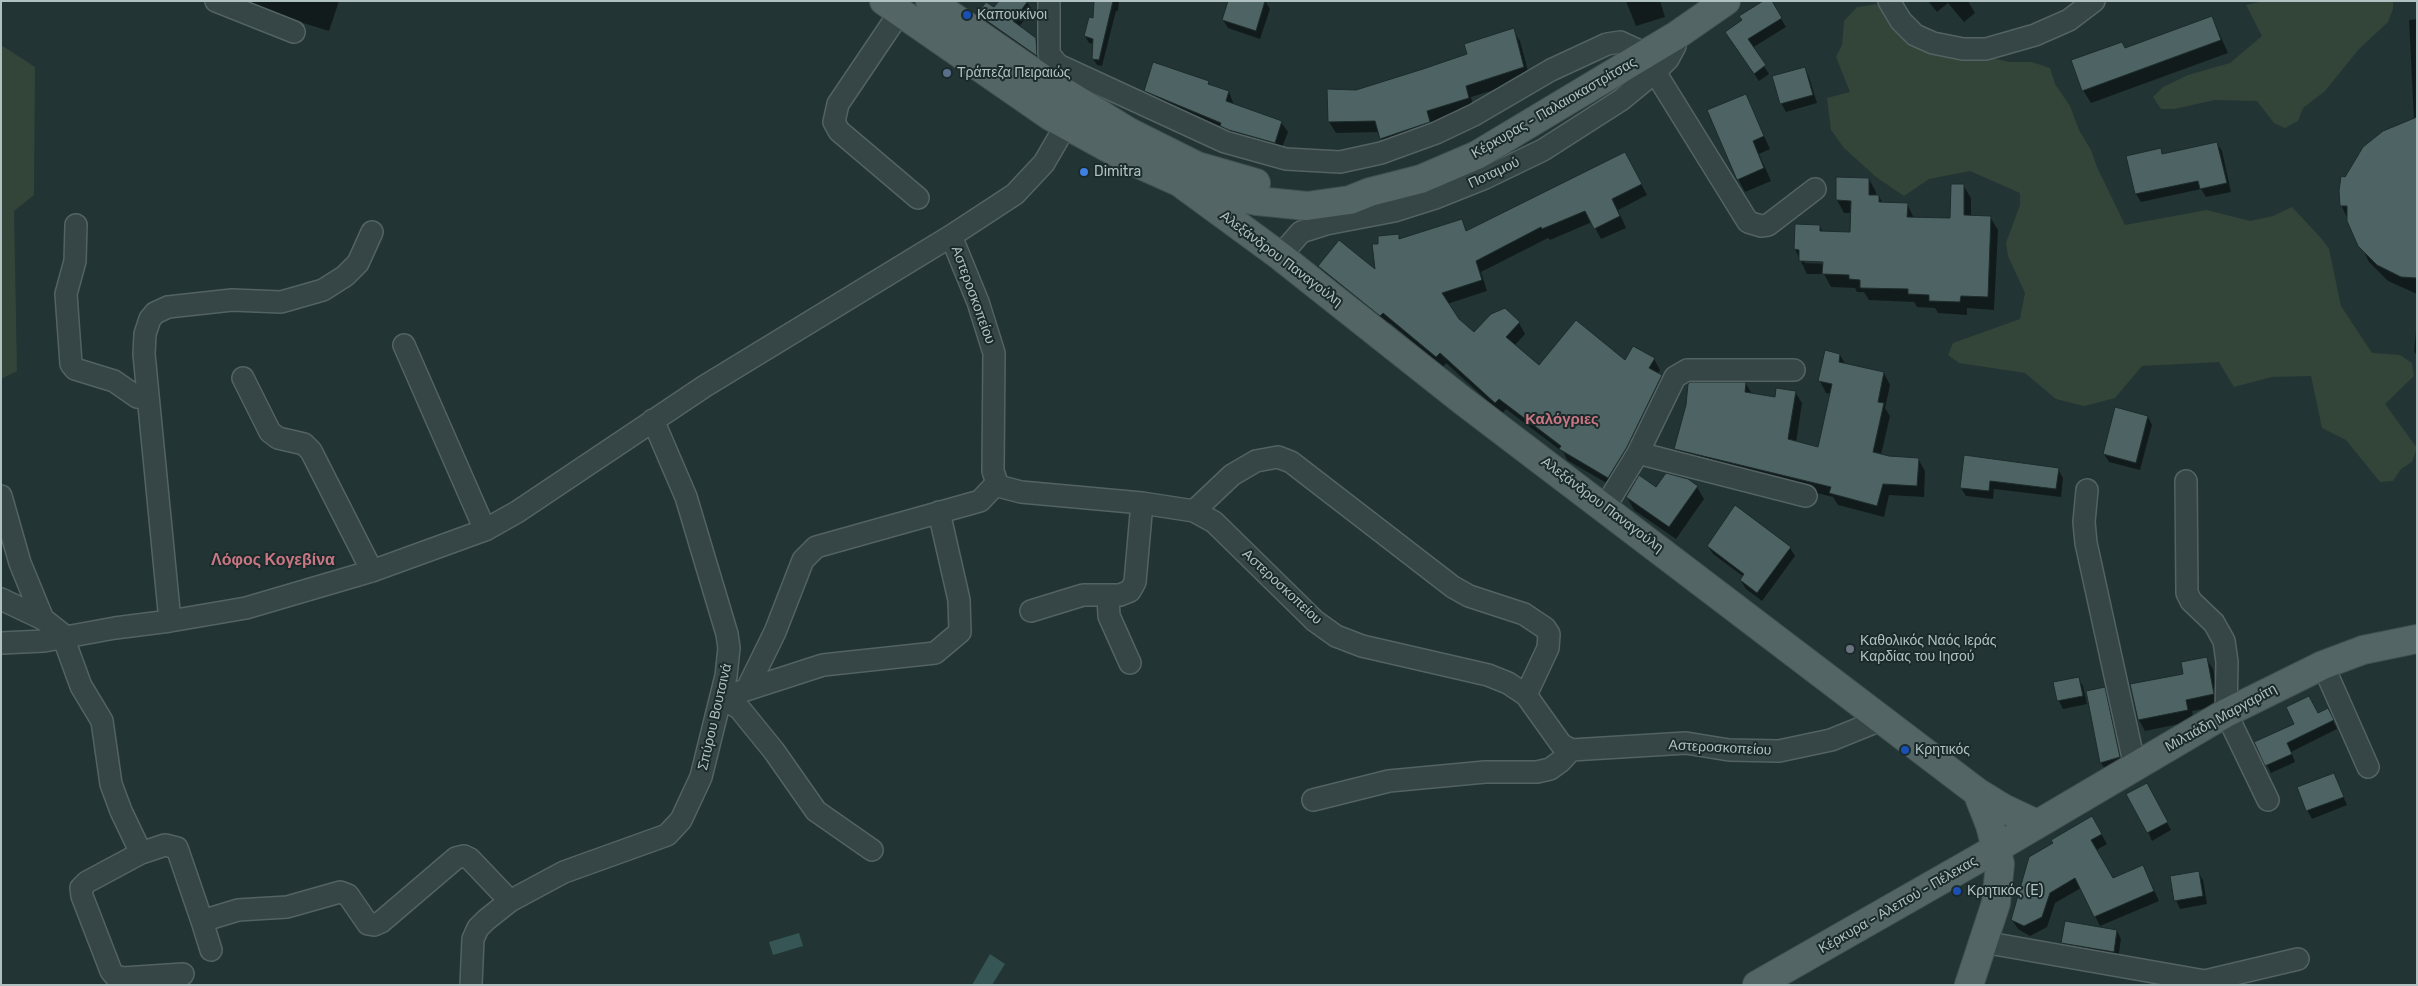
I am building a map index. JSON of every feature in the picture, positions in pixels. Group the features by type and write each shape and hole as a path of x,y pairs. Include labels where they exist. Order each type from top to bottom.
{"main road":[{"name":"Κέρκυρας - Παλαιοκαστρίτσας","path":"930,1 1052,73 1078,102 1170,154 1229,177 1281,187 1308,189 1339,188 1370,192"},
{"name":"Κέρκυρας - Παλαιοκαστρίτσας","path":"892,7 1067,127 1132,161 1179,182 1236,197 1306,206 1350,200 1370,192 1421,179 1477,154 1651,63 1677,35 1726,1"},
{"name":"Αλεξάνδρου Παναγούλη","path":"1179,182 1280,256 1463,401 1977,792 2003,808 2037,824"},
{"name":"Μιλτιάδη Μαργαρίτη","path":"2037,824 2226,713 2323,665 2363,650 2417,639"},
{"path":"1968,985 1996,903 2000,864 1997,848 1977,792"},
{"name":"Κέρκυρα - Αλεπού - Πέλεκας","path":"1757,985 2037,824"}],"street":[{"path":"216,1 294,32"},
{"path":"1049,1 1049,54 1052,73 1226,142 1286,159 1321,163 1357,160 1436,133 1474,114 1551,70 1607,44 1620,42 1651,63 1748,222 1761,226 1768,225 1816,189"},
{"path":"1889,1 1901,21 1915,34 1933,43 1963,49 1986,49 2036,35 2069,20 2094,1"},
{"path":"892,7 838,104 834,122 839,131 918,198"},
{"name":"Ποταμού","path":"1280,256 1301,232 1326,224 1394,211 1436,198 1485,178 1543,150 1621,100 1651,63"},
{"path":"1,643 64,637 226,613 372,571 485,530 517,512 705,386 951,236 1000,204 1026,184 1044,163 1067,127 1078,102"},
{"path":"76,226 75,261 66,294 71,364 75,369 114,380 137,397 147,399"},
{"path":"170,621 147,399 143,343 146,325 155,313 168,307 206,302 281,302 323,290 345,276 358,262 372,232"},
{"name":"Αστεροσκοπείου","path":"951,236 978,302 994,352 996,378 992,470 997,483 1002,487 1022,492 1142,503 1194,511 1214,522 1315,621 1336,636 1362,646 1488,675 1508,683 1526,695 1561,744 1571,750 1686,743 1730,750 1779,751 1831,740 1883,719"},
{"path":"404,345 485,530"},
{"path":"1604,507 1638,453 1675,377 1687,370 1794,370"},
{"path":"243,378 270,432 278,438 304,444 311,451 372,571"},
{"name":"Σπύρου Βουτσινά","path":"471,985 472,951 475,935 486,920 510,901 564,872 653,840 673,830 691,802 701,777 721,698 729,648 724,620 686,497 653,420"},
{"path":"1638,453 1806,496"},
{"path":"1194,511 1219,486 1243,467 1256,460 1278,457 1291,462 1453,587 1469,596 1524,614 1545,628 1549,634 1548,648 1526,695"},
{"path":"2186,480 2187,593 2191,601 2214,623 2224,641 2227,662 2226,713 2268,800"},
{"path":"747,689 775,632 803,560 816,547 980,500 997,483"},
{"path":"2087,490 2084,522 2086,543 2135,766"},
{"path":"1,496 20,563 43,619"},
{"path":"1031,611 1083,595 1126,594 1134,587 1142,503"},
{"path":"721,698 823,665 936,653 960,632 959,600 939,512"},
{"path":"1108,595 1109,616 1130,663"},
{"path":"1,599 43,619 59,630 64,637 81,686 102,721 111,784 141,853"},
{"path":"2323,665 2368,766"},
{"path":"721,698 739,708 774,751 816,811 872,850"},
{"path":"1313,800 1389,781 1485,772 1537,772 1550,769 1571,750"},
{"path":"183,974 123,978 116,976 111,971 82,896 81,888 87,882 141,853 165,845 177,848 210,950"},
{"path":"202,921 238,910 286,908 340,892 348,894 368,924 374,925 381,922 456,858 464,856 470,859 510,901"},
{"path":"1983,942 2206,983 2298,959"}],"green space":[{"path":"2263,1 2393,1 2393,9 2388,22 2359,49 2325,91 2303,108 2298,121 2285,128 2274,123 2257,101 2215,100 2174,109 2161,109 2153,97 2163,87 2188,75 2230,63 2262,36 2246,5"},
{"path":"1879,4 1959,50 2009,62 2032,62 2050,68 2055,84 2070,106 2079,130 2091,150 2097,167 2125,225 2207,210 2250,221 2273,216 2292,207 2329,249 2341,306 2372,353 2400,355 2412,363 2414,376 2385,404 2417,448 2412,462 2401,469 2393,481 2380,482 2346,440 2322,428 2311,376 2272,377 2234,387 2219,362 2142,366 2115,398 2084,406 2056,399 2025,373 1959,363 1948,355 1953,343 2020,319 2025,293 2008,256 2006,243 2020,205 2020,193 1970,171 1929,179 1904,196 1876,177 1844,148 1831,130 1827,98 1850,92 1836,57 1842,45 1844,21 1857,7"},
{"path":"1,45 35,67 34,195 14,211 17,371 1,379"}],"water":[{"path":"799,933 803,946 773,955 769,942"},
{"path":"990,954 1005,964 992,985 972,985"}],"building":[{"path":"999,1 1028,1 1013,21 1036,38 1037,56 977,14 986,2 994,7"},
{"path":"1094,1 1113,1 1099,60 1092,59 1093,39 1084,36 1089,17 1093,18"},
{"path":"1228,1 1265,1 1256,31 1222,20"},
{"path":"1763,1 1772,1 1782,18 1748,39 1766,65 1754,74 1725,32 1742,20 1739,16"},
{"path":"2212,16 2221,40 2082,91 2071,60 2122,42 2125,48"},
{"path":"1514,28 1524,67 1466,86 1469,98 1427,111 1430,122 1380,139 1375,121 1328,122 1327,89 1356,90 1423,69 1467,54 1464,44"},
{"path":"1153,62 1209,81 1208,84 1229,91 1226,101 1282,121 1275,143 1229,130 1220,126 1221,123 1144,91"},
{"path":"1805,67 1813,95 1780,104 1772,76"},
{"path":"1746,94 1764,136 1753,141 1764,168 1737,180 1707,110"},
{"path":"2417,117 2417,278 2401,277 2377,265 2358,246 2347,221 2347,206 2340,206 2339,191 2341,176 2345,177 2363,147 2383,131"},
{"path":"2217,142 2227,183 2200,189 2198,181 2135,194 2126,156 2161,148 2162,154"},
{"path":"1625,152 1642,184 1612,199 1620,216 1594,229 1585,211 1542,229 1541,227 1476,261 1482,280 1442,293 1459,319 1474,332 1491,314 1505,308 1520,322 1506,337 1539,365 1576,320 1625,360 1633,346 1655,358 1649,368 1662,375 1627,447 1608,478 1559,449 1561,446 1499,399 1495,403 1440,353 1436,357 1383,313 1380,316 1318,266 1339,240 1375,269 1372,244 1378,244 1378,236 1399,234 1399,239 1462,219 1466,231"},
{"path":"1836,177 1869,178 1869,195 1879,195 1879,202 1908,203 1907,217 1950,218 1951,184 1964,184 1964,215 1991,216 1988,297 1961,296 1960,302 1929,301 1929,295 1908,294 1908,289 1860,288 1860,280 1849,279 1849,275 1822,274 1823,262 1799,261 1799,250 1794,249 1795,224 1820,225 1820,231 1850,232 1851,201 1836,200"},
{"path":"1825,350 1840,354 1839,362 1884,372 1878,402 1884,403 1873,452 1889,456 1919,458 1917,486 1883,484 1877,506 1829,493 1831,487 1674,449 1690,382 1746,382 1745,392 1775,397 1776,388 1796,391 1788,439 1818,447 1832,384 1818,381"},
{"path":"2115,407 2148,416 2136,463 2103,454"},
{"path":"1964,455 2059,468 2056,489 1990,481 1989,491 1960,488"},
{"path":"1666,473 1688,479 1698,486 1669,527 1626,497 1639,475 1656,487"},
{"path":"1735,505 1791,547 1757,593 1740,580 1744,574 1707,546"},
{"path":"2207,657 2214,694 2186,700 2188,710 2138,720 2130,684 2183,674 2181,662"},
{"path":"2079,677 2083,696 2057,701 2053,682"},
{"path":"2105,687 2120,757 2100,763 2086,691"},
{"path":"2309,696 2318,713 2328,708 2334,720 2287,743 2292,754 2265,766 2254,742 2294,724 2286,707"},
{"path":"2334,773 2344,797 2306,811 2297,787"},
{"path":"2147,783 2168,822 2147,833 2126,794"},
{"path":"2092,816 2102,834 2091,840 2113,878 2143,865 2154,891 2094,917 2075,878 2050,893 2042,917 2024,926 2011,920 2029,857 2053,843 2051,840"},
{"path":"2199,871 2203,896 2174,901 2170,876"},
{"path":"2065,921 2117,930 2114,952 2061,943"}],"place":[{"name":"Καπουκίνοι","path":"967,15"},
{"name":"Τράπεζα Πειραιώς","path":"947,73"},
{"name":"Dimitra","path":"1084,172"},
{"name":"Καθολικός Ναός Ιεράς Καρδίας του Ιησού","path":"1850,649"},
{"name":"Κρητικός","path":"1905,750"},
{"name":"Κρητικός (E)","path":"1957,891"}],"district":[{"name":"Καλόγριες","path":"1562,420"},
{"name":"Λόφος Κογεβίνα","path":"273,560"}]}
